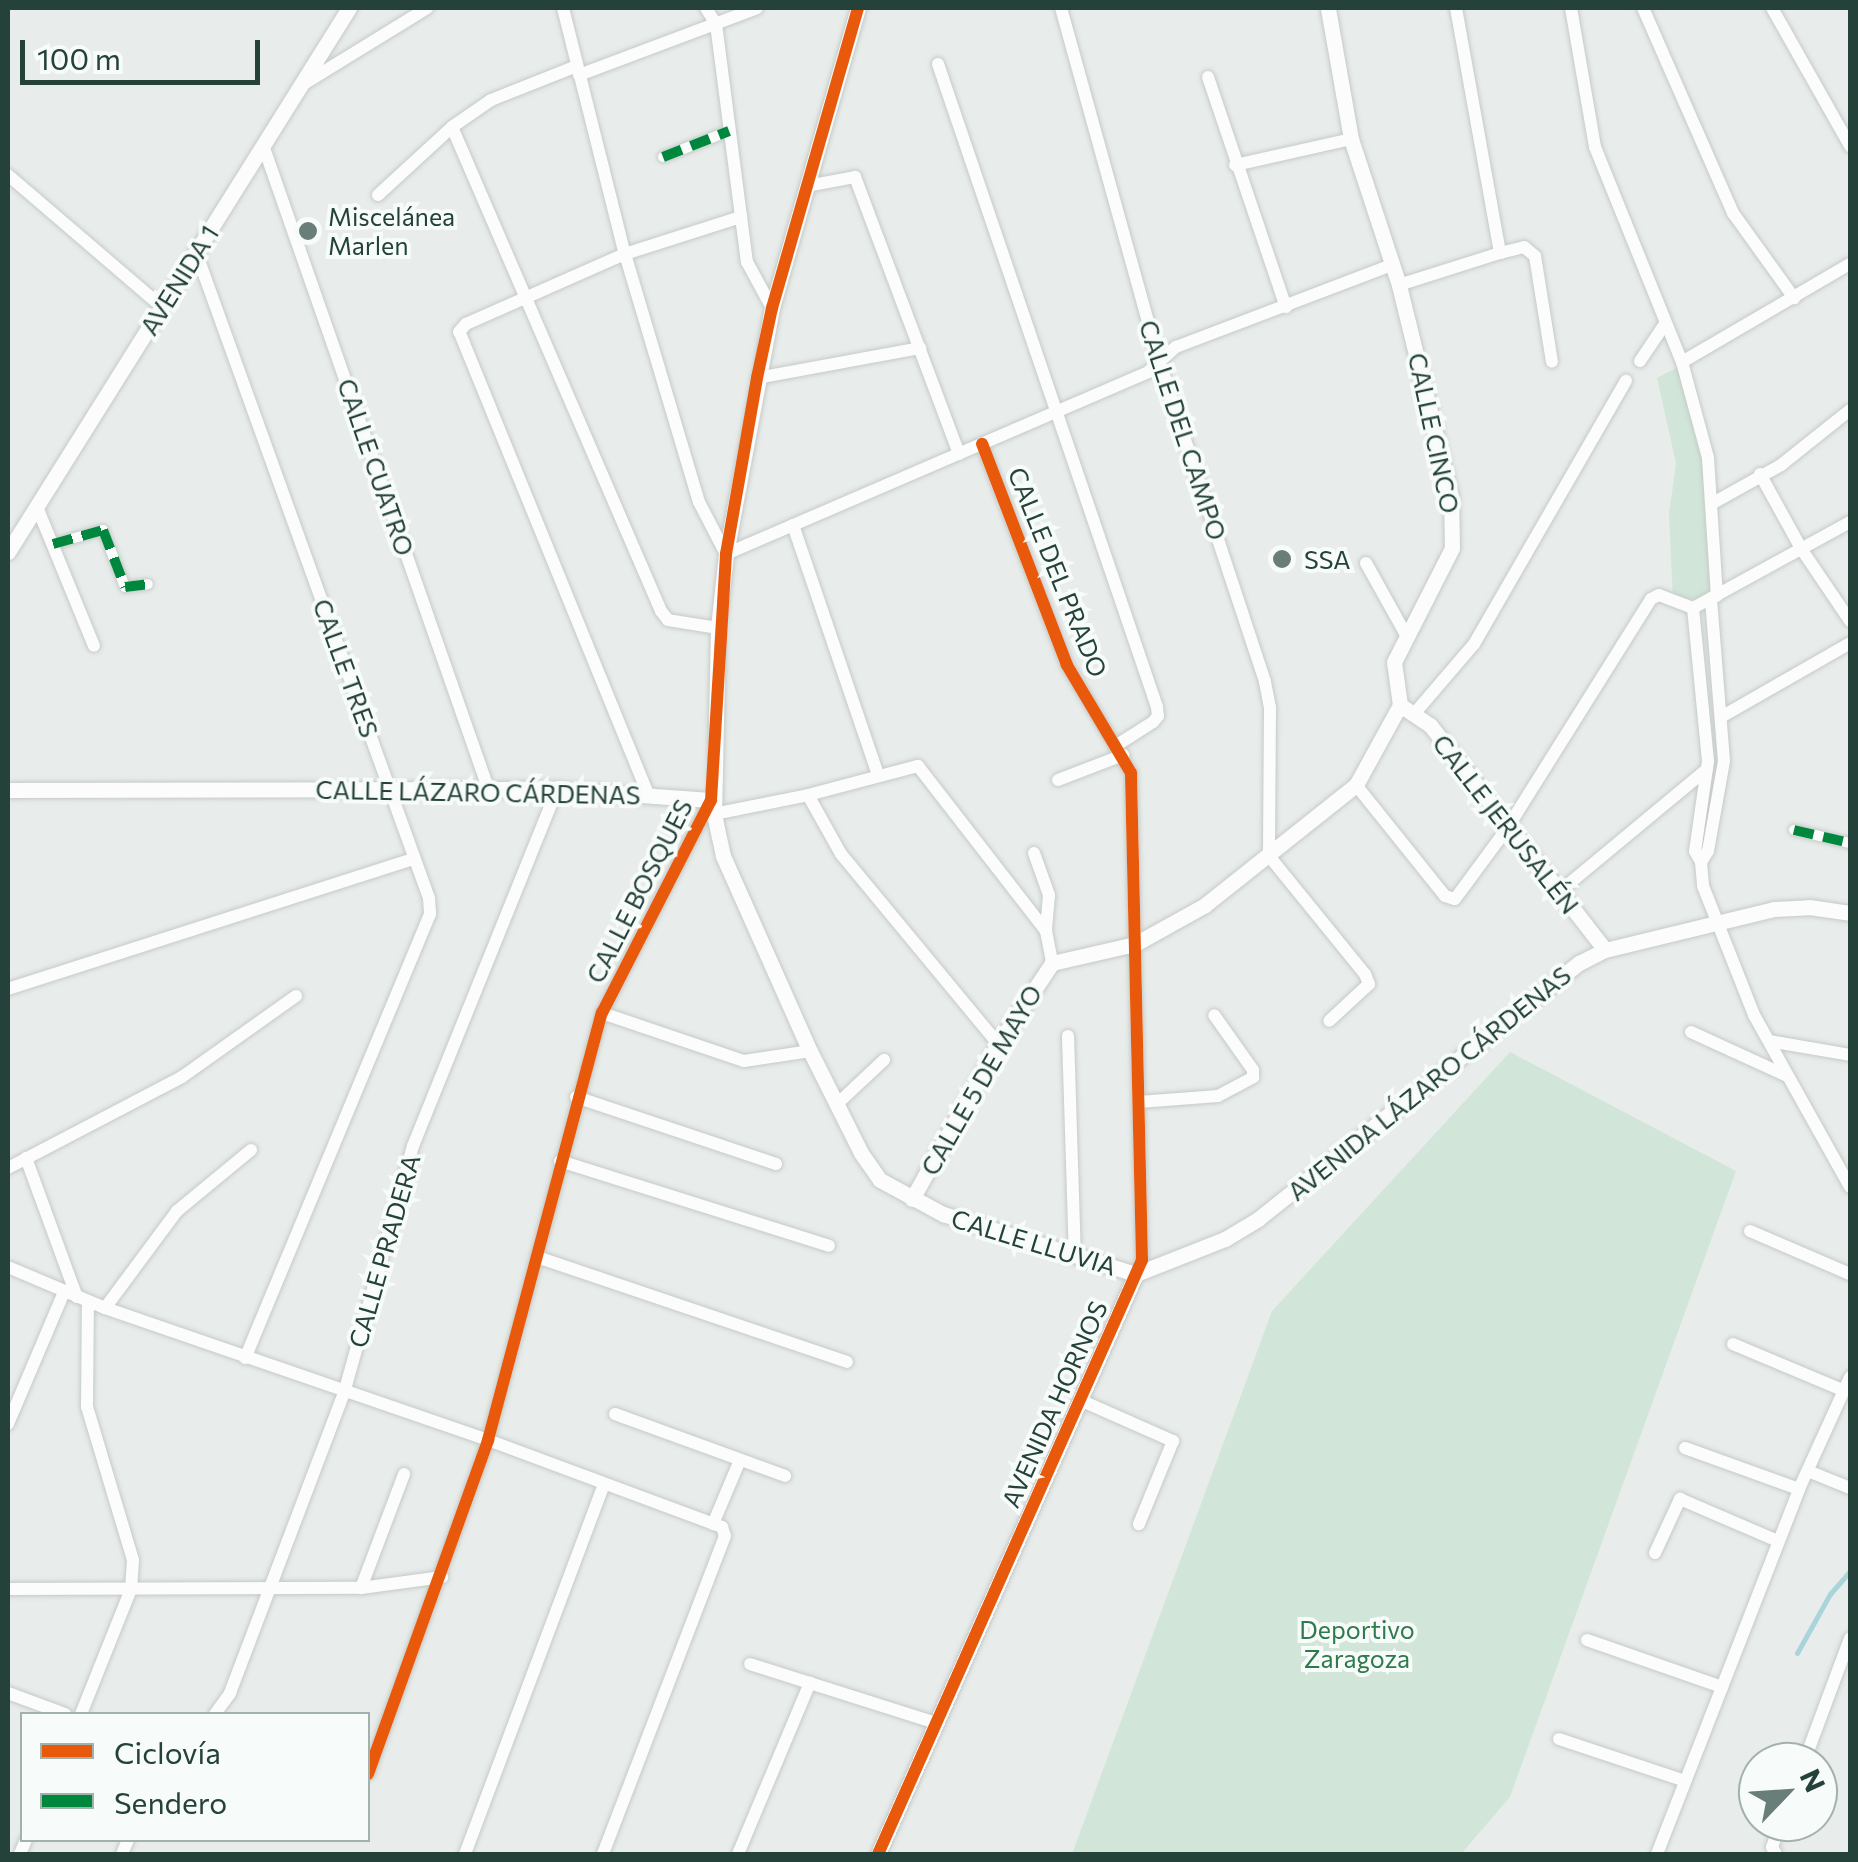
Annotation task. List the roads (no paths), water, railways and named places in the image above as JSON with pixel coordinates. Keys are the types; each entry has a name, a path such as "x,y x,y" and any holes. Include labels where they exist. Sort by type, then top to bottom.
{"street":[{"name":"AVENIDA 1","path":"8,552 349,8"},
{"path":"300,86 427,8"},
{"path":"562,8 625,254 698,502 726,554 1148,372 1176,347 1392,265"},
{"path":"706,8 716,24 747,262 772,308"},
{"path":"378,195 452,127 522,85 578,70 757,8"},
{"name":"CALLE BOSQUES","path":"370,1769 488,1440 540,1258 576,1097 602,1013 712,807 718,628 726,554 757,378 772,308 858,8"},
{"name":"CALLE DEL CAMPO","path":"1061,8 1159,362 1264,682 1270,707 1268,856"},
{"name":"CALLE CINCO","path":"1328,8 1351,139 1399,285 1431,410 1453,527 1452,548 1405,633 1394,662 1407,709"},
{"path":"1456,8 1500,252"},
{"path":"1571,8 1595,147 1682,362 1708,458 1723,770 1708,851 1701,862"},
{"path":"1643,8 1733,213 1794,298"},
{"path":"1772,8 1850,146"},
{"path":"938,64 1053,411 1157,707 1158,716 1153,722 1120,750 1058,780"},
{"path":"1208,77 1286,307"},
{"path":"452,127 528,295 661,611 668,620 718,628"},
{"path":"662,156 730,131"},
{"path":"1235,165 1351,139"},
{"name":"CALLE CUATRO","path":"263,145 488,788"},
{"path":"8,175 162,307"},
{"path":"806,186 855,177 958,454"},
{"path":"648,794 460,342 460,332 466,324 625,254 742,217"},
{"path":"1399,285 1524,248 1536,256 1552,362"},
{"name":"CALLE TRES","path":"196,252 429,898 426,933 246,1358"},
{"path":"1682,362 1850,264"},
{"path":"1640,361 1665,324"},
{"path":"757,378 920,348"},
{"path":"1034,853 1049,895 1046,932 1052,963 1135,944 1205,906 1268,856 1356,785 1407,709 1474,644 1626,381"},
{"path":"1713,503 1781,465 1850,410"},
{"name":"CALLE DEL PRADO","path":"982,444 1067,665 1132,774 1135,944"},
{"path":"1760,474 1802,550 1850,621"},
{"path":"38,506 94,646"},
{"path":"1356,785 1446,896 1455,899 1508,827 1652,598 1659,596 1693,608 1850,522"},
{"path":"793,525 878,774"},
{"path":"53,544 103,530 125,587 148,584"},
{"path":"1366,563 1405,633"},
{"path":"1693,608 1707,770 1695,850 1701,862 1703,886 1769,1041 1850,1187"},
{"path":"1721,718 1850,643"},
{"name":"CALLE JERUSALÉN","path":"1407,709 1430,725 1605,950"},
{"path":"884,1060 836,1105 723,856 712,807 808,796 918,766 1046,932"},
{"path":"1559,892 1707,770 1723,770"},
{"name":"CALLE LÁZARO CÁRDENAS","path":"8,790 557,789 648,794 712,807"},
{"name":"CALLE PRADERA","path":"216,1712 230,1693 344,1393 414,1146 557,789"},
{"path":"808,796 841,854 998,1044"},
{"path":"1794,830 1850,843"},
{"path":"1268,856 1365,974 1366,992 1329,1021"},
{"path":"8,989 414,859"},
{"name":"AVENIDA LÁZARO CÁRDENAS","path":"1136,1274 1225,1239 1258,1219 1578,963 1605,950 1792,907 1850,913"},
{"name":"AVENIDA HORNOS","path":"878,1854 1142,1260 1135,944"},
{"name":"CALLE 5 DE MAYO","path":"912,1199 998,1044 1052,963"},
{"path":"8,1168 182,1077 296,996"},
{"path":"602,1013 744,1061 810,1051"},
{"path":"1139,1102 1218,1096 1253,1077 1254,1070 1214,1015"},
{"path":"1690,1032 1787,1076"},
{"path":"1068,1036 1075,1255"},
{"path":"1769,1041 1850,1055"},
{"path":"576,1097 776,1164"},
{"name":"CALLE LLUVIA","path":"836,1105 880,1180 912,1199 942,1214 1136,1274"},
{"path":"105,1308 177,1211 251,1150"},
{"path":"26,1158 76,1297 88,1407 130,1543 131,1589 82,1712"},
{"path":"560,1161 828,1246"},
{"path":"1836,1166 1850,1169"},
{"path":"1750,1231 1850,1274"},
{"path":"540,1258 847,1362"},
{"path":"8,1267 105,1308 488,1440 719,1528"},
{"path":"8,1424 76,1297"},
{"path":"1732,1344 1845,1391"},
{"path":"1658,1854 1798,1489 1850,1376"},
{"path":"1080,1400 1173,1441 1140,1524"},
{"path":"615,1414 785,1476"},
{"path":"1684,1448 1798,1489"},
{"path":"603,1854 740,1460"},
{"path":"1808,1471 1850,1488"},
{"path":"361,1588 404,1474"},
{"path":"464,1854 604,1486"},
{"path":"1655,1552 1680,1500 1778,1541"},
{"path":"8,1590 361,1588 442,1577"},
{"path":"1811,1742 1850,1638"},
{"path":"1587,1640 1722,1688"},
{"path":"750,1664 936,1723"},
{"path":"738,1854 810,1683"},
{"path":"8,1693 59,1712"},
{"path":"1559,1739 1685,1781"}],"waterway":[{"path":"1797,1653 1830,1594 1850,1571"}],"place":[{"name":"Miscelánea Marlen","path":"308,231"},
{"name":"SSA","path":"1282,559"}],"park label":[{"name":"Deportivo Zaragoza","path":"1357,1644"}]}
